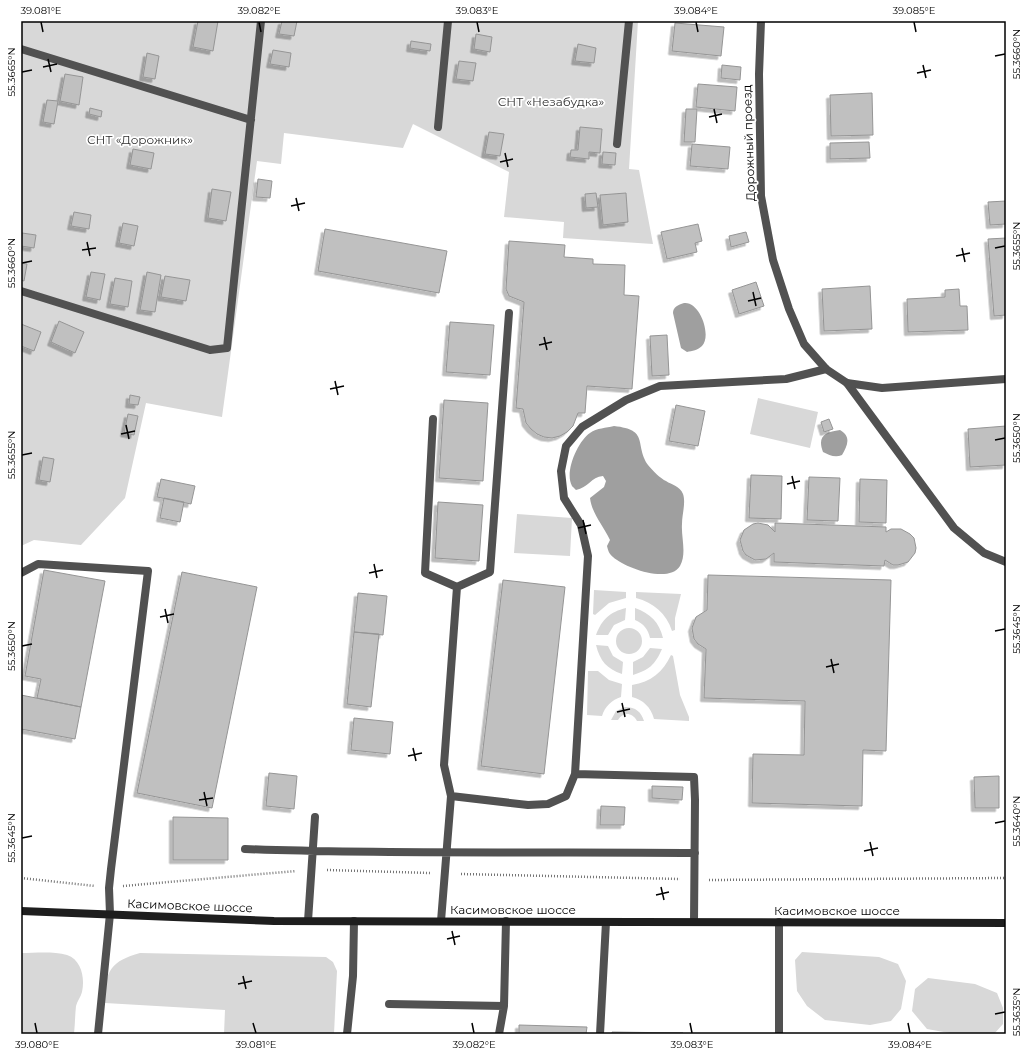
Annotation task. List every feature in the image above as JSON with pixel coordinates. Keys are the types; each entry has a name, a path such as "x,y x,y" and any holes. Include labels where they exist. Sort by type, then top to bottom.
{"main road":[{"name":"Касимовское шоссе","path":"21,911 274,921 1006,923"}],"street":[{"path":"21,292 210,350 227,348 261,21"},
{"path":"438,127 448,21"},
{"path":"617,144 629,21"},
{"name":"Дорожный проезд","path":"760,21 759,74 761,196 773,260 789,309 804,344 826,369 847,383"},
{"path":"21,49 251,120"},
{"path":"433,419 425,573 457,586 490,572 509,314"},
{"path":"451,796 528,805 548,804 566,796 575,774 588,556 581,525 564,498 561,470 566,446 582,427 626,400 660,386 786,379 826,369"},
{"path":"847,383 882,388 1006,379"},
{"path":"847,383 954,528 984,554 1006,562"},
{"path":"21,573 38,564 148,571 109,888 110,914 98,1034"},
{"path":"441,921 451,796 444,765 457,586"},
{"path":"575,774 694,777 696,800 694,922"},
{"path":"308,921 315,817"},
{"path":"245,849 313,852 695,853"},
{"path":"346,1034 353,976 354,921"},
{"path":"499,1034 504,1006 506,921"},
{"path":"600,1034 606,922"},
{"path":"779,1034 780,922"},
{"path":"389,1004 504,1006"}],"path":[{"path":"21,878 109,888 311,870 695,880 1006,878"}],"green space":[{"name":"СНТ «Дорожник»","path":"21,21 638,21 629,169 639,170 653,244 563,238 564,222 504,217 509,172 413,124 403,148 284,133 281,164 257,161 222,417 146,403 125,498 81,545 34,540 21,546"},
{"path":"758,398 818,412 810,448 750,434"},
{"path":"517,514 572,518 570,556 514,553"},
{"path":"594,590 626,592 626,598 609,603 595,615 593,614"},
{"path":"636,592 681,594 675,618 675,630 672,631 663,614 654,606 636,598"},
{"path":"626,608 625,620 614,625 608,635 596,635 607,617"},
{"path":"635,608 654,619 663,638 650,638 645,627 635,620"},
{"path":"629,628 638,632 642,641 638,650 629,654 620,650 616,641 620,632"},
{"path":"596,645 608,646 613,656 623,662 622,674 612,670 605,664"},
{"path":"650,648 662,649 657,659 651,666 633,675 633,662 643,657"},
{"path":"671,655 673,656 680,695 689,717 689,721 654,719 651,711 646,705 640,700 632,697 632,685 651,679 660,671"},
{"path":"588,671 598,671 609,680 622,684 621,697 609,704 602,716 587,715"},
{"path":"625,707 638,711 644,721 637,721 633,716 628,714 620,717 618,720 611,720 616,711"},
{"path":"802,952 879,957 898,964 906,981 901,1009 891,1021 870,1025 825,1020 807,1006 797,991 795,960"},
{"path":"21,953 50,953 67,955 72,957 79,965 83,976 83,987 76,1006 74,1034 21,1034"},
{"path":"140,953 326,957 333,962 337,971 334,1034 224,1034 225,1010 105,1003 108,976 115,964 130,956"},
{"path":"928,978 975,984 997,993 1003,1008 1003,1024 994,1034 955,1034 927,1029 912,1011 915,989"}],"shaded area":[{"path":"684,303 695,307 703,320 706,335 702,346 687,352 681,348 673,313 678,305"},
{"path":"614,426 633,431 639,439 648,465 654,472 682,491 684,497 682,520 683,556 680,566 667,574 647,572 627,566 613,557 610,553 607,546 610,540 595,514 590,498 604,487 606,481 603,476 595,478 580,489 576,490 572,486 570,480 571,465 577,450 585,437 593,431"},
{"path":"840,430 844,433 847,439 847,445 842,455 834,456 823,452 821,442 824,436 830,432"}],"building":[{"path":"198,21 218,21 213,51 193,47"},
{"path":"282,21 297,21 294,36 279,34"},
{"path":"675,23 724,27 721,56 672,51"},
{"path":"476,34 492,37 490,52 474,49"},
{"path":"411,41 431,44 430,51 410,48"},
{"path":"578,44 596,48 594,63 575,61"},
{"path":"273,50 291,53 289,67 270,64"},
{"path":"147,53 159,56 155,79 143,77"},
{"path":"459,61 476,63 473,81 456,79"},
{"path":"722,65 741,67 740,80 721,78"},
{"path":"65,74 83,77 79,105 60,101"},
{"path":"698,84 737,87 735,111 696,107"},
{"path":"872,93 873,135 831,136 830,95"},
{"path":"47,100 58,101 54,124 43,122"},
{"path":"90,108 102,111 101,117 89,114"},
{"path":"686,109 697,109 695,142 684,142"},
{"path":"580,127 602,129 600,153 589,152 589,159 570,157 571,150 578,150"},
{"path":"489,132 504,134 500,156 485,154"},
{"path":"869,142 870,158 830,159 830,143"},
{"path":"692,144 730,147 728,169 690,166"},
{"path":"133,149 154,153 151,169 130,165"},
{"path":"603,152 616,153 615,165 602,164"},
{"path":"258,179 272,181 270,198 256,197"},
{"path":"212,189 231,192 226,221 208,218"},
{"path":"596,193 598,207 586,208 585,194"},
{"path":"626,193 628,222 603,225 600,195"},
{"path":"1006,201 1006,224 990,225 988,202"},
{"path":"74,212 91,215 89,229 71,226"},
{"path":"123,223 138,226 134,246 119,243"},
{"path":"698,224 702,241 695,243 697,252 667,259 661,232"},
{"path":"325,229 447,251 439,293 318,271"},
{"path":"746,232 749,242 731,247 729,236"},
{"path":"22,233 36,235 34,248 21,246"},
{"path":"1006,238 1006,315 994,316 988,239"},
{"path":"509,241 565,245 564,257 593,259 593,264 625,265 624,295 639,296 632,389 587,386 585,413 578,413 573,426 567,432 552,438 537,434 531,429 526,423 523,409 516,408 524,302 509,296 506,289"},
{"path":"21,263 27,264 24,281 21,280"},
{"path":"91,272 105,274 100,300 86,297"},
{"path":"147,272 161,275 155,312 140,310"},
{"path":"165,276 190,280 186,301 161,297"},
{"path":"115,278 132,281 128,307 110,304"},
{"path":"756,282 764,306 739,314 732,290"},
{"path":"870,286 872,329 824,331 822,289"},
{"path":"959,289 960,306 967,306 968,330 908,332 907,299 945,297 945,290"},
{"path":"59,321 84,332 75,353 51,342"},
{"path":"450,322 494,325 490,375 446,372"},
{"path":"21,324 41,332 34,351 21,346"},
{"path":"667,335 669,375 652,376 650,336"},
{"path":"130,395 140,397 138,405 129,404"},
{"path":"444,400 488,403 483,481 439,478"},
{"path":"676,405 705,411 698,446 669,441"},
{"path":"128,414 138,416 134,435 124,433"},
{"path":"829,419 833,429 824,432 821,422"},
{"path":"1006,426 1006,465 970,467 968,429"},
{"path":"43,457 54,459 50,482 39,480"},
{"path":"751,475 782,476 781,519 749,518"},
{"path":"809,477 840,478 838,521 807,520"},
{"path":"161,479 195,486 191,504 157,497"},
{"path":"860,479 887,480 886,523 859,522"},
{"path":"164,498 184,502 180,522 160,518"},
{"path":"438,502 483,505 479,561 435,558"},
{"path":"758,523 768,525 775,532 775,523 886,527 886,532 891,529 901,529 914,538 916,548 915,553 908,562 898,565 893,565 885,560 884,566 774,562 774,553 766,559 755,560 746,555 743,551 740,540 744,530 753,524"},
{"path":"44,570 105,581 81,707 37,698 41,679 25,676"},
{"path":"182,572 257,587 212,808 137,793"},
{"path":"708,575 891,580 886,751 863,750 862,806 752,803 753,754 804,755 805,701 704,698 706,649 698,644 694,639 692,628 696,617 707,610"},
{"path":"503,580 565,587 544,774 481,766"},
{"path":"358,593 387,596 383,635 354,632"},
{"path":"354,632 379,634 371,707 347,704"},
{"path":"21,695 81,707 75,739 21,729"},
{"path":"354,718 393,722 390,754 351,750"},
{"path":"269,773 297,776 294,809 266,806"},
{"path":"999,776 999,808 975,808 974,777"},
{"path":"652,786 683,787 682,800 652,798"},
{"path":"601,806 625,807 624,825 600,825"},
{"path":"173,817 228,818 228,860 173,860"},
{"path":"519,1025 587,1027 586,1034 519,1034"},
{"path":"612,1032 683,1033 612,1034"}],"park label":[{"name":"СНТ «Незабудка»","path":"551,102"}]}
